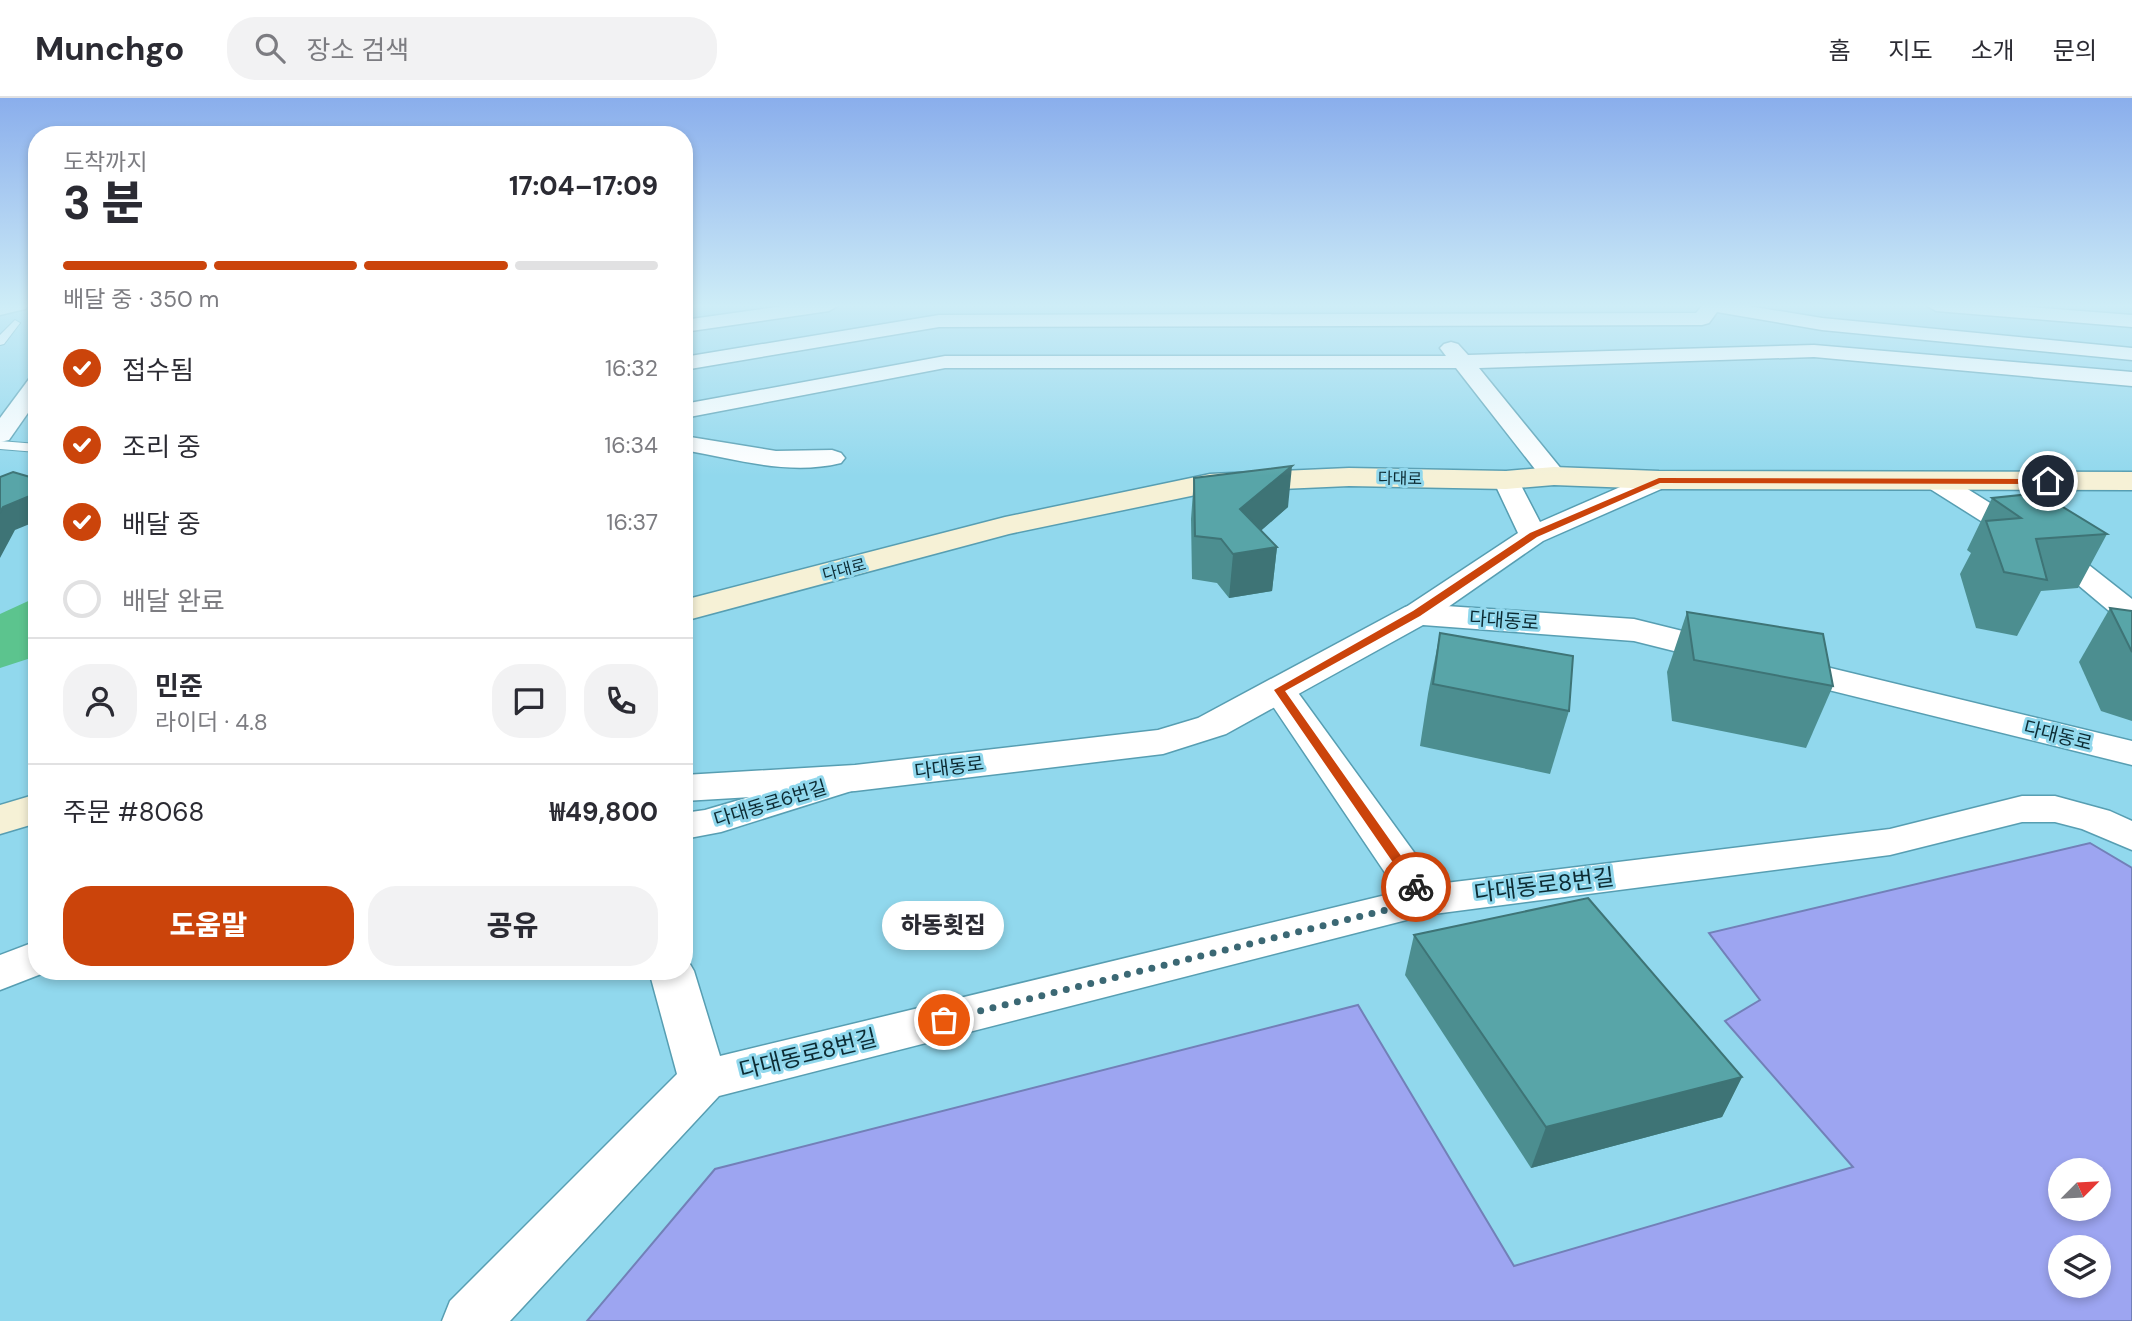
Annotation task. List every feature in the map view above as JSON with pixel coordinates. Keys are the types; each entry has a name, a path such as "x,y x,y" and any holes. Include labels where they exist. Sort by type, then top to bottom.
{"main road":[{"name":"다대로","path":"693,609 1005,526 1210,483 1349,477 1507,480 1554,475 1659,480 2132,481"},
{"path":"0,820 28,811"}],"street":[{"path":"693,409 945,362"},
{"path":"955,362 1432,362"},
{"path":"1459,362 1554,475"},
{"path":"1940,362 2132,379"},
{"path":"0,435 28,396"},
{"path":"693,444 732,450 751,457 804,462 832,458"},
{"path":"1507,480 1533,535"},
{"path":"1416,614 1533,535 1659,480"},
{"path":"1936,481 2075,568 2132,614"},
{"name":"다대동로","path":"693,787 855,778 1163,742 1212,726 1416,614 1634,630 2132,753"},
{"path":"1279,690 1426,900"},
{"name":"다대동로6번길","path":"693,824 855,778"},
{"name":"다대동로8번길","path":"703,1080 1426,900 1890,842 2022,809 2055,809 2096,820 2132,837"},
{"path":"0,973 28,962"},
{"path":"471,1321 703,1080 674,980"}],"lane":[{"path":"0,445 28,448"}],"green space":[{"path":"28,601 28,659 0,668 0,614"}],"water":[{"path":"2090,843 2132,868 2132,1321 587,1321 715,1169 1358,1005 1514,1266 1853,1167 1725,1021 1760,1000 1709,933"}],"building":[{"path":"1292,466 1240,509 1277,547 1233,554 1221,539 1195,536 1194,478"},
{"path":"13,472 28,476 28,497 3,507 0,512 0,477"},
{"path":"2040,493 2107,534 2036,539 2047,580 2004,572 1986,521 2021,518 1992,498"},
{"path":"2110,608 2132,611 2132,652"},
{"path":"1687,612 1823,634 1833,686 1694,660"},
{"path":"1440,633 1573,656 1569,711 1433,684"},
{"path":"1588,898 1742,1077 1546,1127 1414,935"}],"way so far":[{"path":"944,1020 1426,900 1416,887"}],"place":[{"name":"하동횟집","path":"944,1020"}],"route":[{"path":"1416,887 1279,690 1397,622 1416,614 1533,535 1659,480 2048,481"}]}
